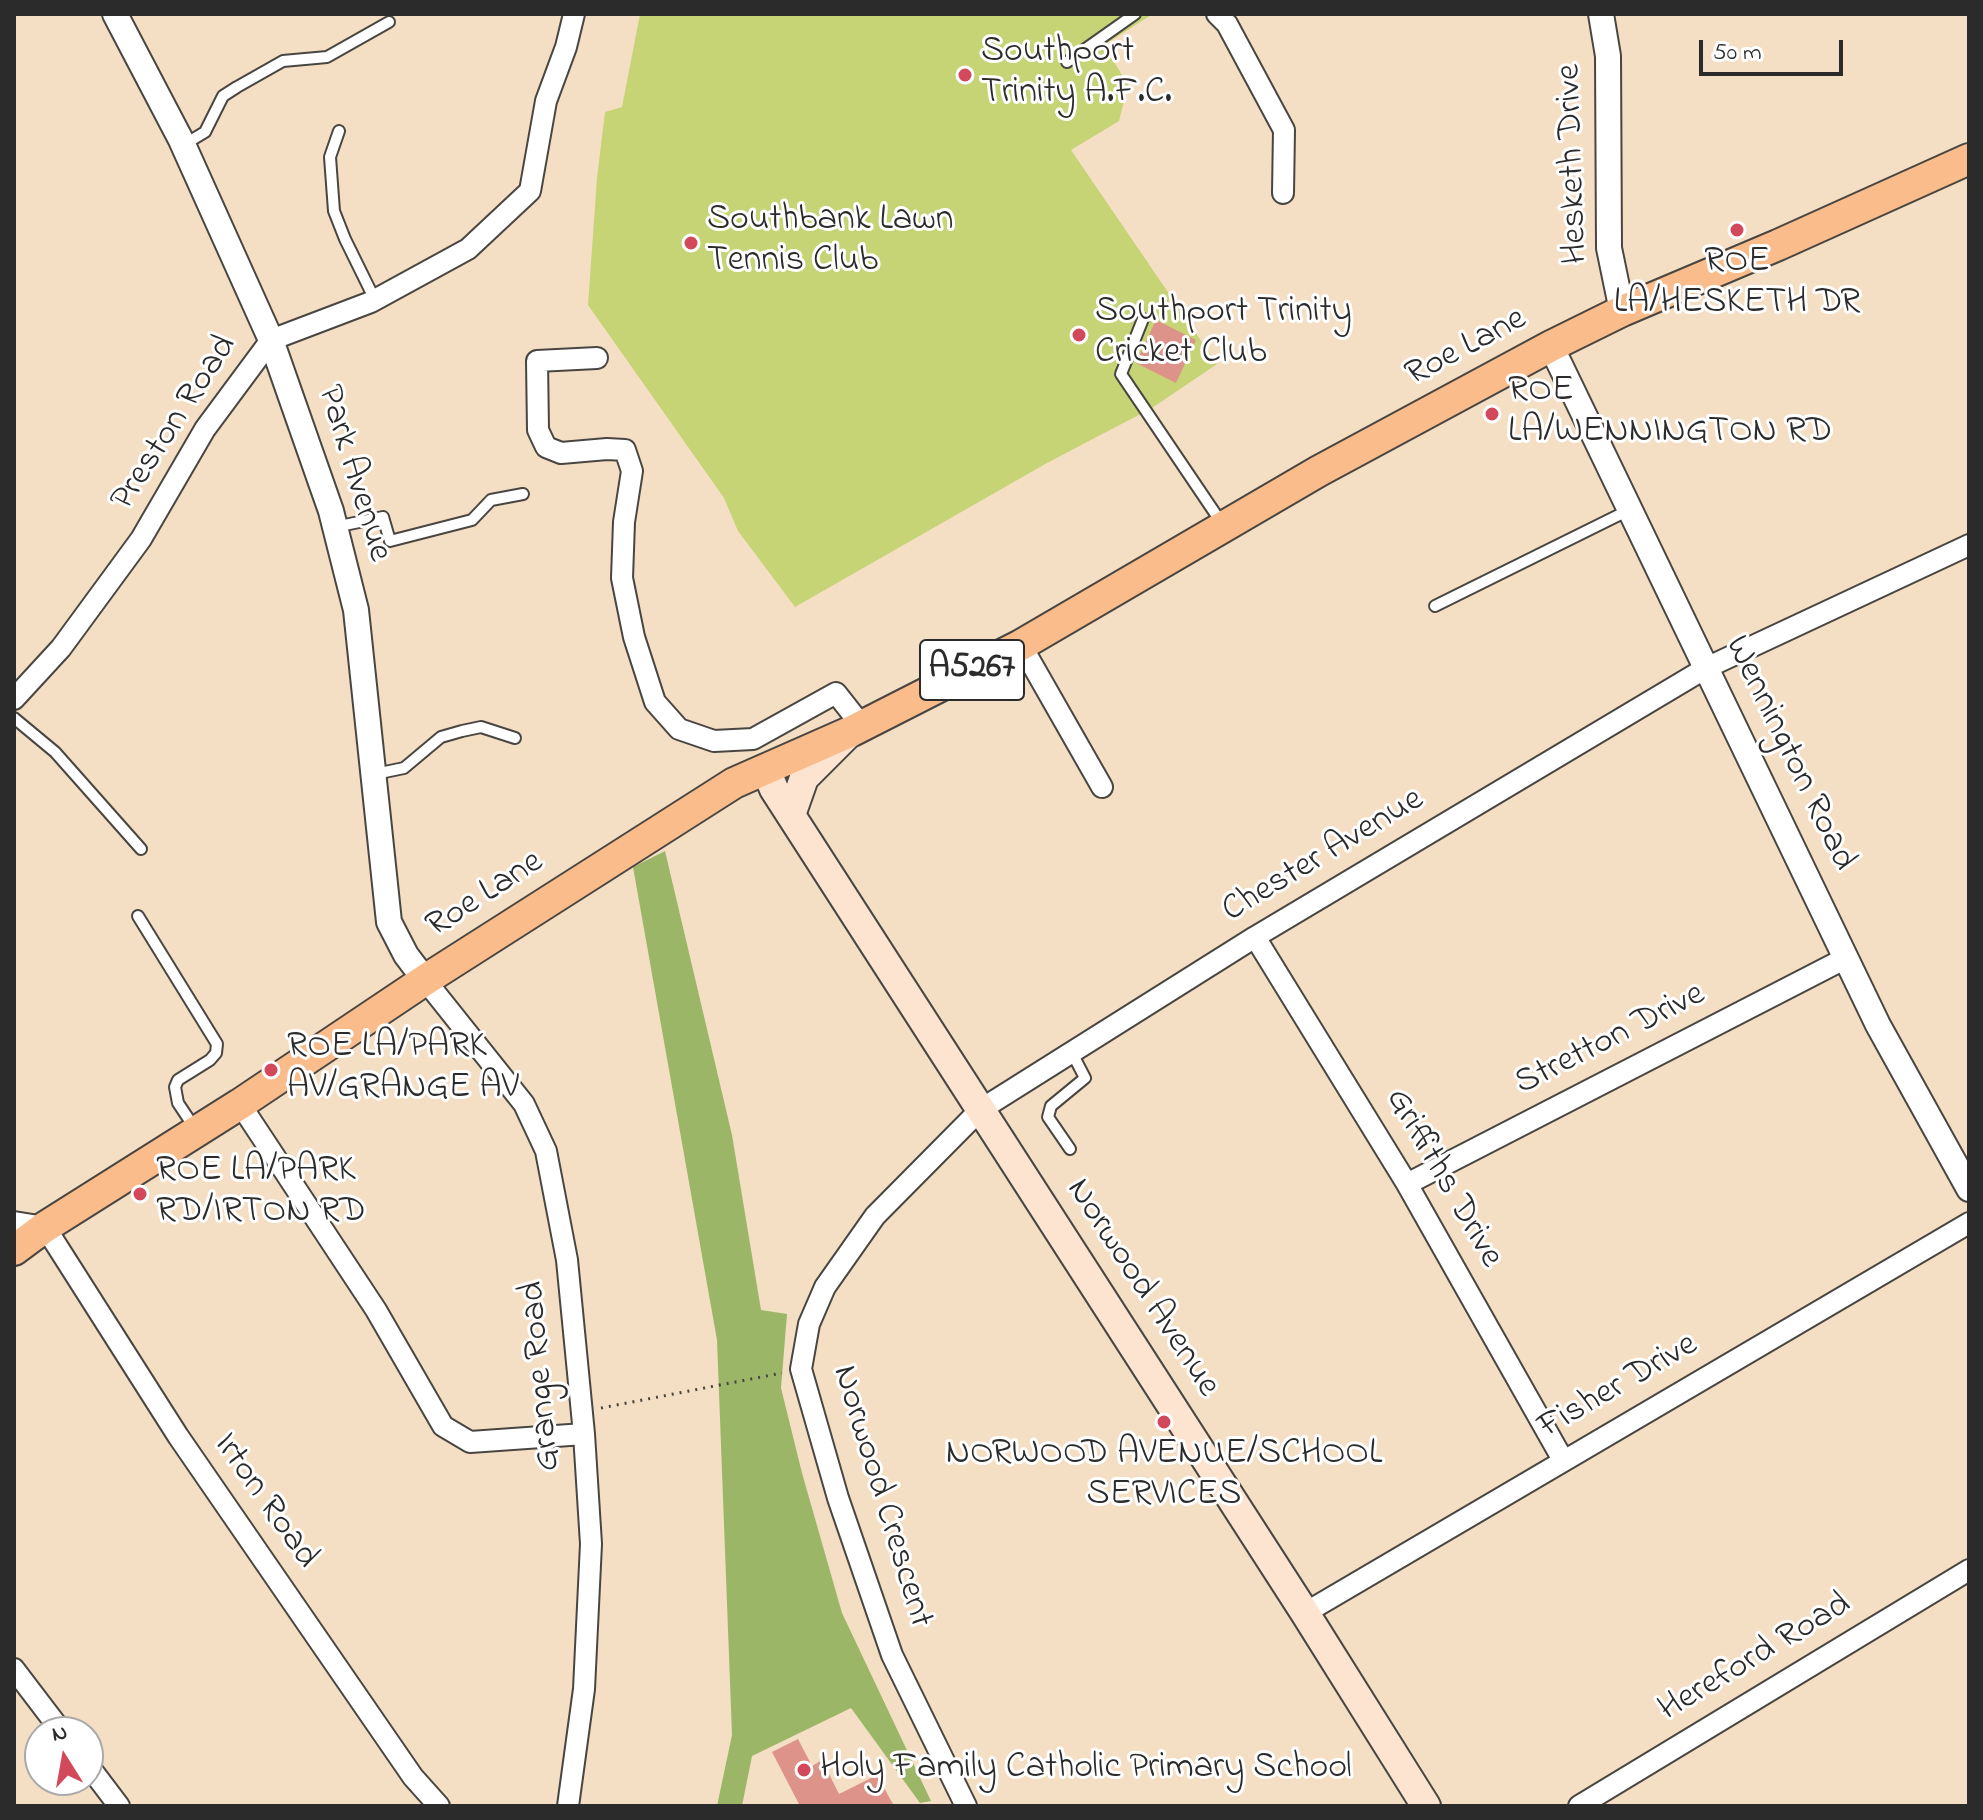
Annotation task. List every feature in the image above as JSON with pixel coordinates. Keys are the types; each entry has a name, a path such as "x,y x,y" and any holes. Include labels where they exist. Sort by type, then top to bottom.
{"main road":[{"name":"Roe Lane","path":"14,1250 425,980 734,783 857,728 1021,645 1319,471 1551,346 1622,311 1969,159"},
{"path":"791,815 804,778 857,728"},
{"name":"Norwood Avenue","path":"766,770 774,789 1426,1806"}],"street":[{"name":"Park Avenue","path":"115,14 183,145 271,340 335,527 356,610 389,922 406,955 425,980"},
{"name":"Preston Road","path":"14,699 61,648 141,539 205,429 271,340 375,300 468,249 530,191 546,101 566,47 574,14"},
{"path":"1217,14 1227,24 1284,130 1283,193"},
{"name":"Hesketh Drive","path":"1601,14 1608,56 1609,248 1622,311"},
{"name":"Wennington Road","path":"1551,346 1878,1025 1969,1189"},
{"path":"597,358 537,361 538,430 546,447 561,453 625,450 632,471 624,522 622,578 634,637 655,702 679,729 714,741 753,739 836,693 857,728"},
{"name":"Chester Avenue","path":"980,1110 1255,937 1706,668 1969,545"},
{"path":"1021,645 1102,787"},
{"name":"Griffiths Drive","path":"1255,937 1407,1184 1563,1460"},
{"name":"Stretton Drive","path":"1407,1184 1846,958"},
{"name":"Grange Road","path":"425,980 524,1104 546,1151 567,1260 591,1544 584,1689 568,1806"},
{"path":"240,1104 376,1310 443,1426 470,1442 584,1434"},
{"name":"Norwood Crescent","path":"966,1806 892,1655 838,1498 801,1369 809,1324 825,1287 875,1216 980,1110"},
{"path":"14,1222 45,1227"},
{"name":"Fisher Drive","path":"1305,1613 1969,1223"},
{"name":"Irton Road","path":"45,1227 178,1436 403,1764 439,1806"},
{"name":"Hereford Road","path":"1579,1806 1969,1570"},
{"path":"14,1669 50,1716"},
{"path":"104,1786 119,1806"}],"lane":[{"path":"1067,62 1135,14"},
{"path":"183,145 205,132 223,96 237,87 283,61 327,57 389,22"},
{"path":"339,131 330,157 334,211 375,300"},
{"path":"1143,319 1121,374 1224,527"},
{"path":"335,527 383,517 390,541 472,520 491,500 523,494"},
{"path":"1435,606 1629,510"},
{"path":"14,718 55,752 141,849"},
{"path":"373,775 404,768 441,737 462,731 481,727 515,738"},
{"path":"138,916 217,1044 216,1053 210,1060 178,1080 175,1087 178,1103 197,1131"},
{"path":"1070,1149 1048,1117 1051,1106 1085,1078 1071,1051"}],"path":[{"path":"582,1412 801,1369"}],"green space":[{"path":"640,14 1153,14 1104,45 1128,85 1119,121 1071,150 1217,364 1152,408 1047,463 795,607 738,531 724,498 588,305 605,112 622,107"},
{"path":"665,851 732,1135 761,1310 787,1314 781,1388 802,1473 842,1613 931,1801 920,1803 851,1708 752,1756 742,1806 717,1806 732,1735 717,1340 633,867"}],"building":[{"path":"1156,320 1196,340 1176,383 1136,363"},
{"name":"Holy Family Catholic Primary School","path":"798,1739 812,1766 822,1760 839,1794 877,1775 894,1806 800,1806 772,1752"}],"place":[{"name":"Southport Trinity A.F.C.","path":"965,75"},
{"name":"ROE LA/HESKETH DR","path":"1737,230"},
{"name":"Southbank Lawn Tennis Club","path":"691,243"},
{"name":"Southport Trinity Cricket Club","path":"1079,335"},
{"name":"ROE LA/WENNINGTON RD","path":"1492,414"},
{"name":"ROE LA/PARK AV/GRANGE AV","path":"271,1070"},
{"name":"ROE LA/PARK RD/IRTON RD","path":"140,1194"},
{"name":"NORWOOD AVENUE/SCHOOL SERVICES","path":"1164,1422"},
{"name":"Holy Family Catholic Primary School","path":"804,1770"}]}
